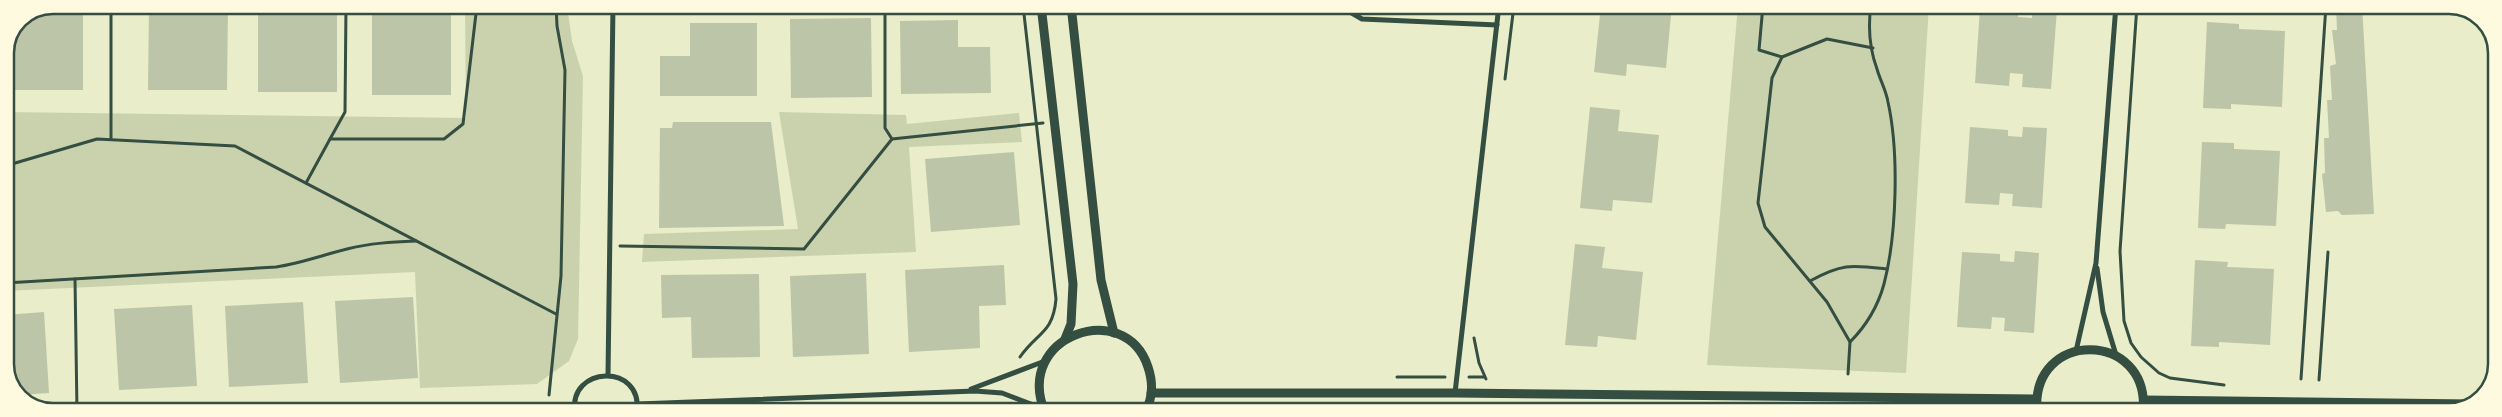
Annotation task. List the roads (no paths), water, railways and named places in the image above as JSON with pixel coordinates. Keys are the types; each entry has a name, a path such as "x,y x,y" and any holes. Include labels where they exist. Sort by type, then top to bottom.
{"street":[{"path":"608,375 613,14"},
{"path":"1072,14 1101,280 1114,333"},
{"path":"1353,14 1362,19 1497,25"},
{"path":"1455,392 1498,14"},
{"path":"2076,351 2096,262 2115,14"},
{"path":"1042,16 1072,284 1071,324 1065,339 1045,361 1039,384 1042,403"},
{"path":"2096,262 2103,312 2116,355 2136,374 2141,386 2144,403"},
{"path":"1065,339 1088,330 1114,333 1127,339 1138,349 1146,362 1151,376 1151,393 1148,403"},
{"path":"2036,403 2044,375 2052,364 2076,351 2089,349 2116,355"},
{"path":"964,391 1020,372 1045,361"},
{"path":"576,403 576,398 584,384 591,379 608,375 625,381 636,395 638,403"},
{"path":"663,403 964,391 1002,394 1026,403"},
{"path":"1151,393 1455,392 2036,399"},
{"path":"2144,400 2390,403"}]}
